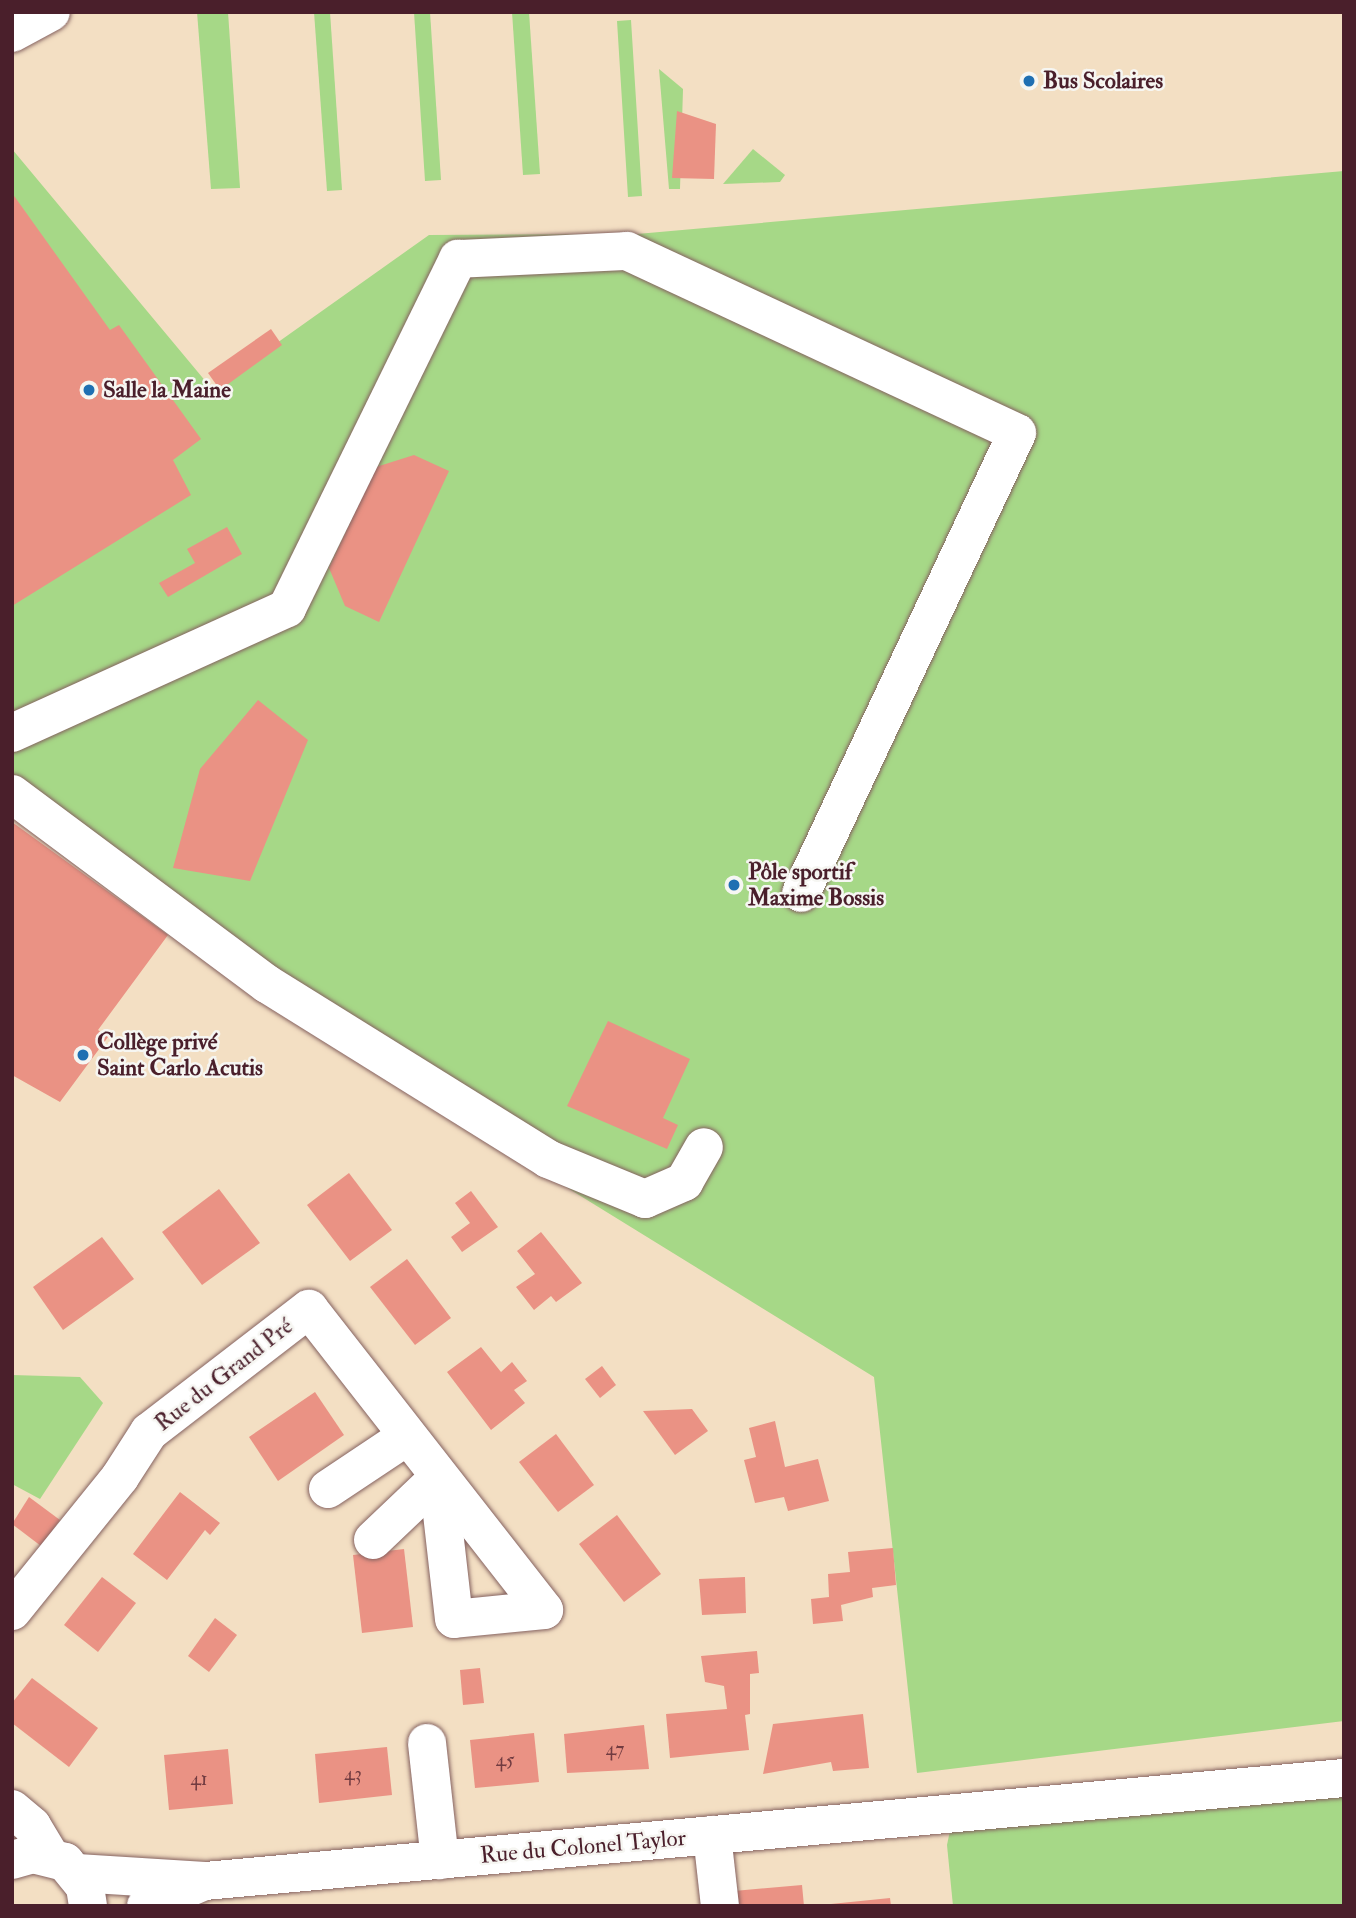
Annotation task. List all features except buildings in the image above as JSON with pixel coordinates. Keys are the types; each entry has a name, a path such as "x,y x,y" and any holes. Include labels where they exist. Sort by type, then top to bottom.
{"main road":[{"path":"12,33 51,12"},
{"path":"12,733 287,608 458,259 627,251 1017,433 800,893"},
{"path":"12,794 267,984 548,1159 645,1199 684,1182 704,1147"},
{"name":"Rue du Grand Pré","path":"12,1611 120,1478 149,1432 309,1309 438,1478 373,1540"},
{"path":"328,1489 406,1437"},
{"path":"427,1743 440,1860"},
{"name":"Rue du Colonel Taylor","path":"12,1860 33,1854 72,1878 205,1881 1344,1778"},
{"path":"12,1809 32,1826 72,1878"},
{"path":"712,1835 720,1906"},
{"name":"Rue du Colonel Taylor","path":"146,1906 205,1881"}],"green space":[{"path":"197,12 228,12 240,188 211,189"},
{"path":"314,12 330,12 342,190 327,191"},
{"path":"414,12 430,12 441,180 425,181"},
{"path":"512,12 529,12 540,174 523,175"},
{"path":"631,20 642,196 628,197 617,21"},
{"path":"659,69 683,89 680,189 669,189"},
{"name":"Pôle sportif Maxime Bossis","path":"12,149 212,389 429,235 637,234 1344,171 1344,1721 917,1773 874,1377 237,984 12,786"},
{"path":"753,149 785,175 780,182 723,184"},
{"path":"12,1375 80,1377 103,1403 40,1499 12,1484"},
{"path":"1344,1792 1344,1906 953,1906 947,1845 951,1826"}],"place":[{"name":"Bus Scolaires","path":"1029,81"},
{"name":"Salle la Maine","path":"89,390"},
{"name":"Pôle sportif Maxime Bossis","path":"734,885"},
{"name":"Collège privé Saint Carlo Acutis","path":"83,1055"}]}
